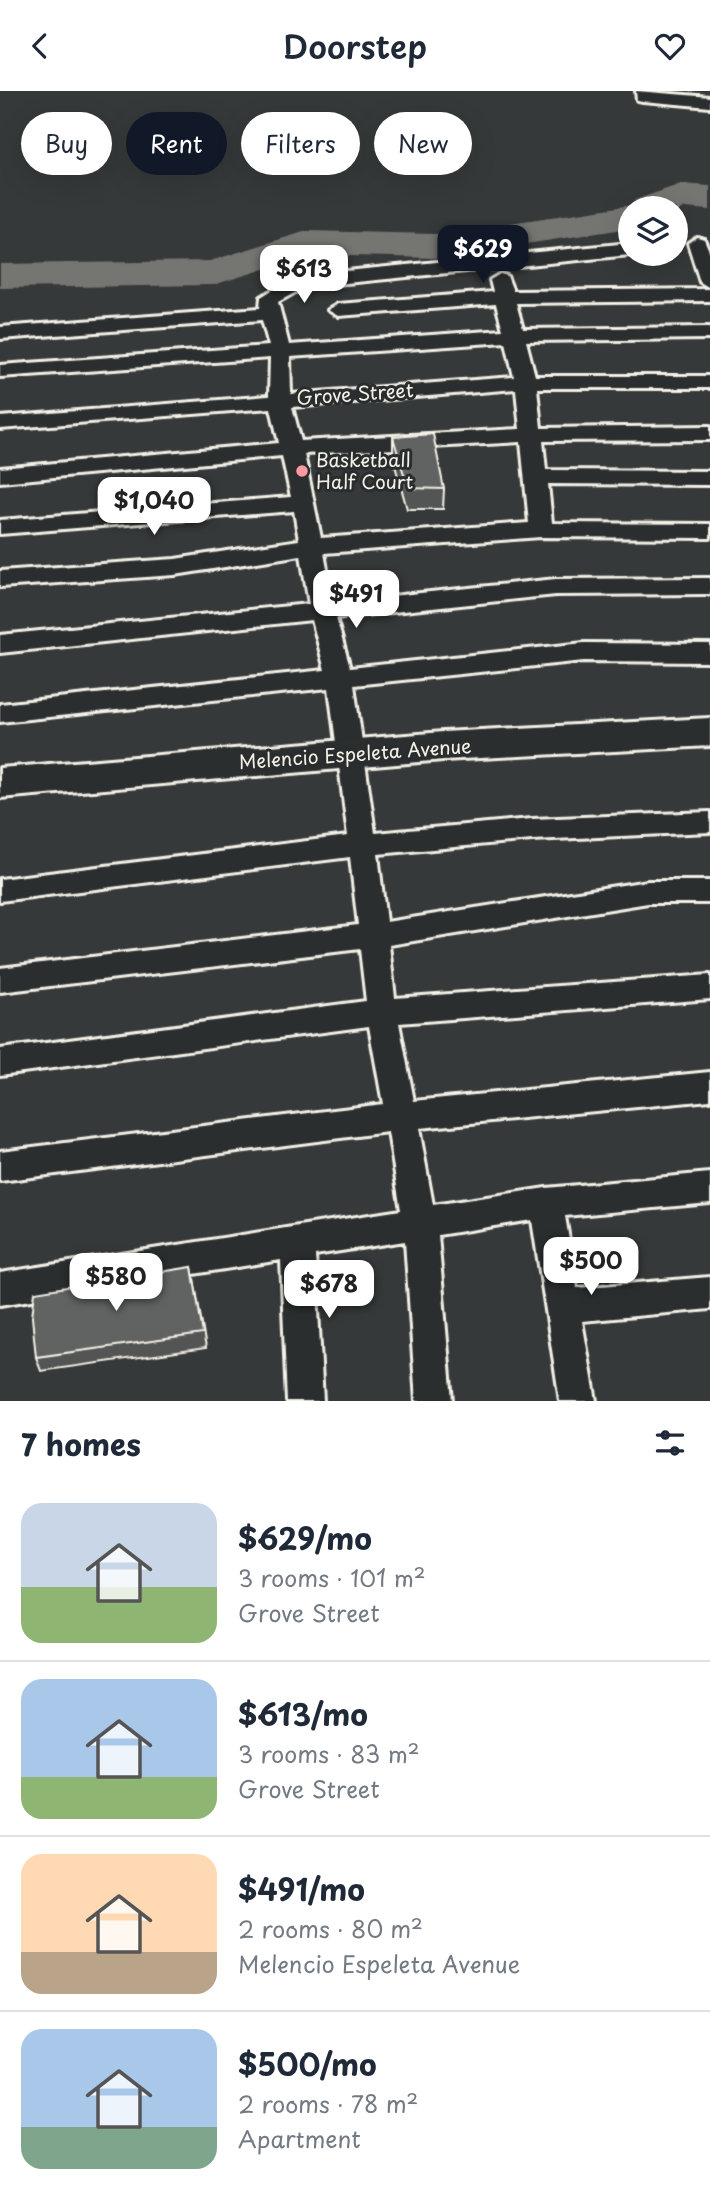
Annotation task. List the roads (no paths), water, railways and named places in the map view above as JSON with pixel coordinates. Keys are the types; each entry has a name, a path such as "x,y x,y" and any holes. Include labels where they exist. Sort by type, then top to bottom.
{"street":[{"path":"643,94 710,102"},
{"path":"703,242 710,282"},
{"path":"434,1401 419,1222 383,1012 352,753 340,678 322,611 309,546 304,502 280,399 280,351 268,301 271,297 319,279 331,281 618,251"},
{"path":"493,264 506,297 526,382 541,530"},
{"path":"331,281 338,310 352,345"},
{"path":"338,310 506,297 710,295"},
{"path":"0,333 270,313"},
{"path":"0,371 514,335 710,333"},
{"name":"Grove Street","path":"0,422 526,382 710,382"},
{"path":"0,475 292,448 530,435 710,433"},
{"path":"536,477 710,478"},
{"path":"0,527 304,502"},
{"path":"0,579 175,566 309,546 541,530 710,531"},
{"path":"0,644 556,587 710,586"},
{"path":"0,713 584,652 710,653"},
{"name":"Melencio Espeleta Avenue","path":"0,783 352,753 605,735 710,731"},
{"path":"0,890 364,843 629,823 710,822"},
{"path":"0,980 375,935 648,892 710,892"},
{"path":"0,1062 383,1012 710,987"},
{"path":"0,1166 401,1116 710,1086"},
{"path":"0,1289 546,1203 710,1188"},
{"path":"546,1203 578,1401"},
{"path":"297,1242 305,1401"},
{"path":"564,1306 710,1293"}],"waterway":[{"path":"688,196 710,198"},
{"path":"0,276 213,273 307,243 435,246 618,218"}],"place":[{"name":"Basketball Half Court","path":"302,471"}]}
